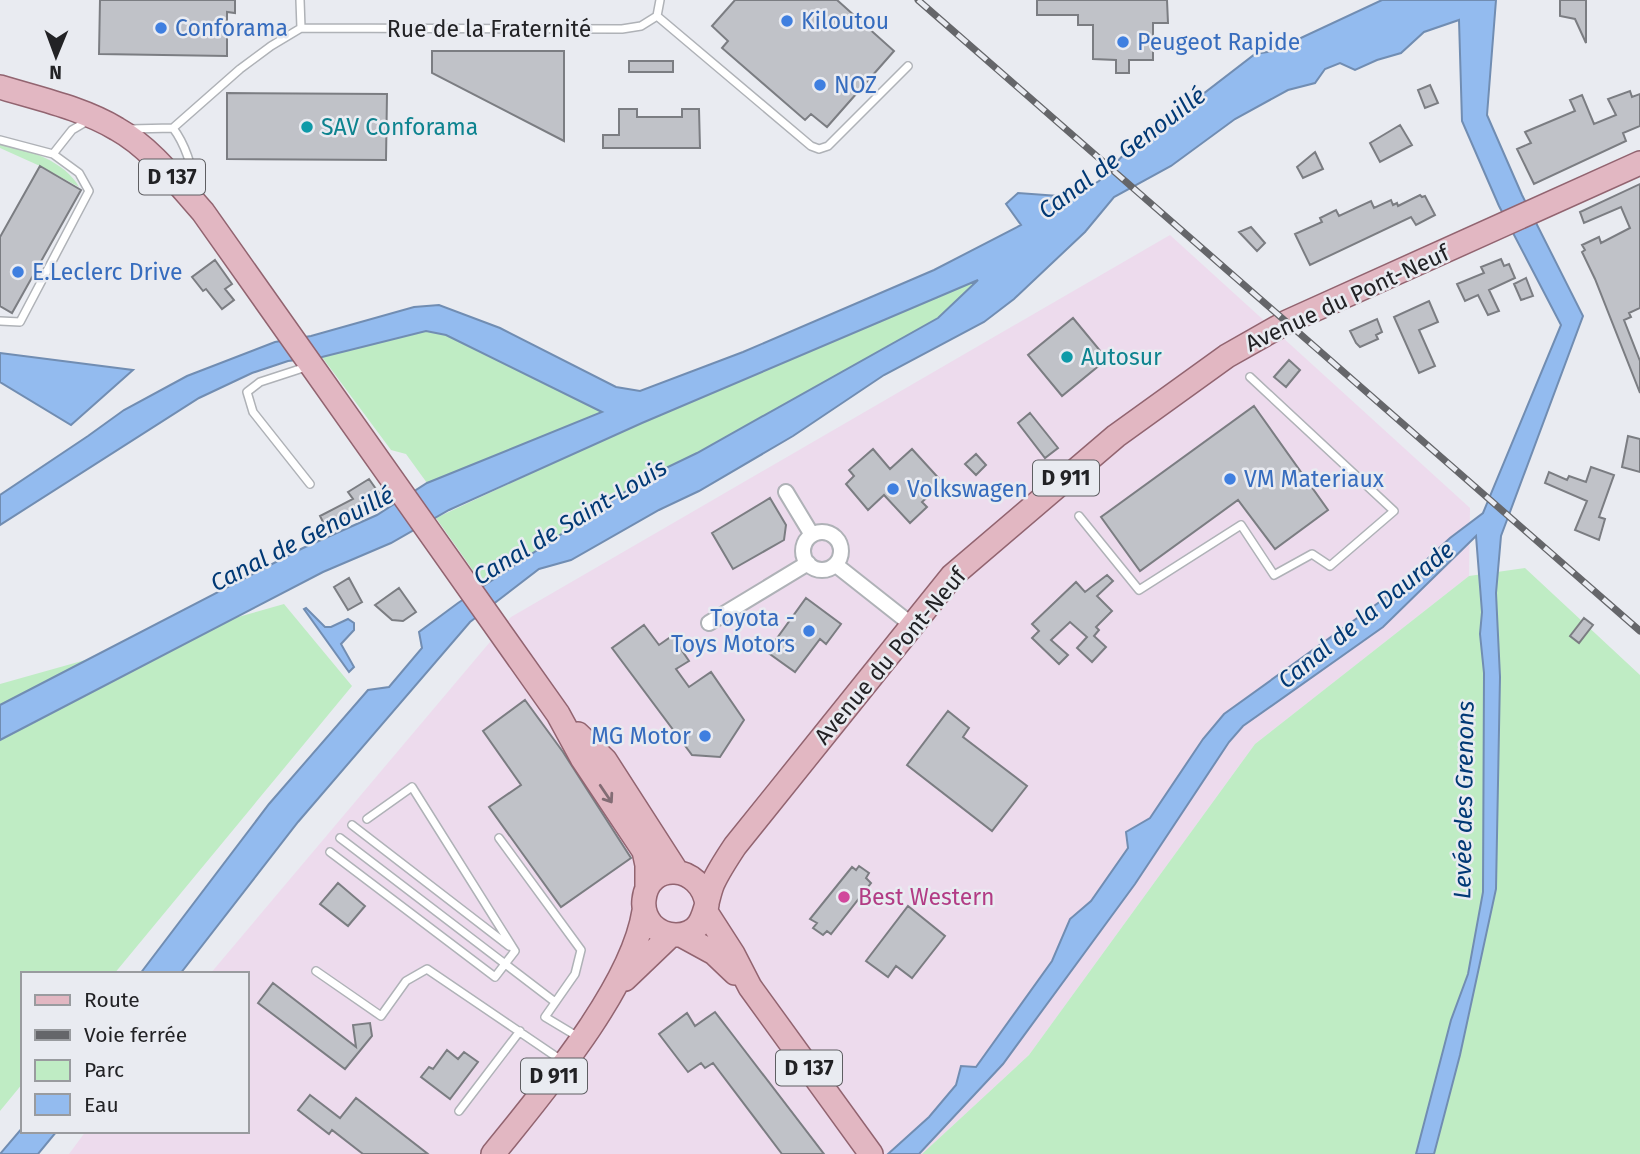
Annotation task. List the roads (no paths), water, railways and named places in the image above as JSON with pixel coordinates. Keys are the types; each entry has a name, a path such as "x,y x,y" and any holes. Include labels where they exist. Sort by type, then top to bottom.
{"main road":[{"name":"D 137","path":"0,87 93,117 119,130 147,152 203,212 558,714 582,758 644,850 648,888"},
{"name":"Avenue du Pont-Neuf","path":"735,846 952,576 1116,436 1227,356 1303,314 1640,163"},
{"name":"D 137","path":"558,714 605,760 682,873"},
{"name":"D 911","path":"682,873 704,866 735,846"},
{"name":"D 911","path":"707,909 712,886 735,846"},
{"path":"682,873 702,886 707,909 697,927 676,935 654,927 644,911 645,895 660,876 682,873"},
{"name":"D 137","path":"707,909 750,987 869,1151"},
{"name":"D 911","path":"611,994 642,927 644,911"},
{"name":"D 137","path":"676,935 714,953 750,987"},
{"name":"D 911","path":"493,1154 565,1062 611,994 647,956 676,935"}],"street":[{"path":"786,492 812,535"},
{"path":"830,533 839,542 841,554 836,565 824,570 808,564 803,552 804,545 812,535 830,533"},
{"path":"709,623 808,564"},
{"path":"836,565 912,625"}],"lane":[{"path":"119,130 173,128 240,69 302,28 300,0"},
{"path":"660,0 657,16 811,146 819,149 828,146 908,66"},
{"name":"Rue de la Fraternité","path":"302,28 622,29 641,26 657,16"},
{"path":"52,154 72,130 93,117"},
{"path":"173,128 188,156 203,212"},
{"path":"0,140 52,154 79,173 89,191 20,322 0,321"},
{"path":"308,363 260,382 247,392 253,412 310,484"},
{"path":"1079,516 1139,590 1241,525 1274,575 1312,554 1330,566 1394,511 1250,377"},
{"path":"367,819 412,787 515,951"},
{"path":"352,825 515,951"},
{"path":"340,838 555,1002"},
{"path":"499,838 581,950 576,974 545,1017 580,1039"},
{"path":"330,852 495,977 515,951"},
{"path":"316,971 381,1016 406,981 427,969 565,1062"},
{"path":"459,1111 520,1031"}],"water":[{"name":"Canal de la Daurade","path":"1382,0 1496,0 1487,115 1522,195 1583,316 1501,536 1496,593 1500,677 1496,889 1460,1055 1434,1154 1416,1154 1451,1020 1468,974 1483,892 1484,673 1476,536 1383,627 1243,726 1229,742 1135,884 1003,1064 919,1154 888,1154 929,1117 956,1085 961,1066 976,1067 1052,961 1070,919 1091,901 1128,848 1126,832 1150,818 1203,739 1224,714 1385,598 1450,538 1483,513 1561,325 1499,206 1462,121 1459,20 1424,32 1401,53 1355,70 1340,63 1325,69 1315,83 1288,90 1235,119 1171,166 1114,197 1085,232 1014,299 984,322 884,375 793,436 699,491 659,510 571,560 539,569 470,622 298,822 182,972 142,972 269,804 368,690 389,687 422,648 419,632 647,477 697,453 938,318 978,280 642,423 449,510 391,543 323,572 0,740 0,705 303,548 377,515 427,483 602,412 446,335 426,331 322,357 288,361 252,373 199,398 0,525 0,495 124,410 187,376 275,342 311,336 414,307 439,305 500,328 616,387 640,391 743,352 934,270 1021,225 1006,204 1018,193 1073,197 1099,181 1142,135 1183,102 1199,97 1255,54 1273,51"},
{"path":"0,353 133,370 71,425 0,382"},
{"path":"304,609 325,627 348,619 354,623 354,630 341,644 354,667 349,672"},
{"path":"21,1129 21,1133 55,1133 38,1154 0,1154"}],"railway":[{"path":"918,0 1640,631"}],"place":[{"name":"Kiloutou","path":"787,21"},
{"name":"Conforama","path":"161,28"},
{"name":"Peugeot Rapide","path":"1123,42"},
{"name":"NOZ","path":"820,85"},
{"name":"SAV Conforama","path":"307,127"},
{"name":"E.Leclerc Drive","path":"18,272"},
{"name":"Autosur","path":"1067,357"},
{"name":"VM Materiaux","path":"1230,479"},
{"name":"Volkswagen","path":"893,489"},
{"name":"Toyota - Toys Motors","path":"809,631"},
{"name":"MG Motor","path":"705,736"},
{"name":"Best Western","path":"844,897"}],"water label":[{"name":"Canal de Genouillé","path":"1122,153"},
{"name":"Canal de Saint-Louis","path":"570,522"},
{"name":"Canal de Genouillé","path":"302,539"},
{"name":"Levée des Grenons","path":"1464,800"}]}
